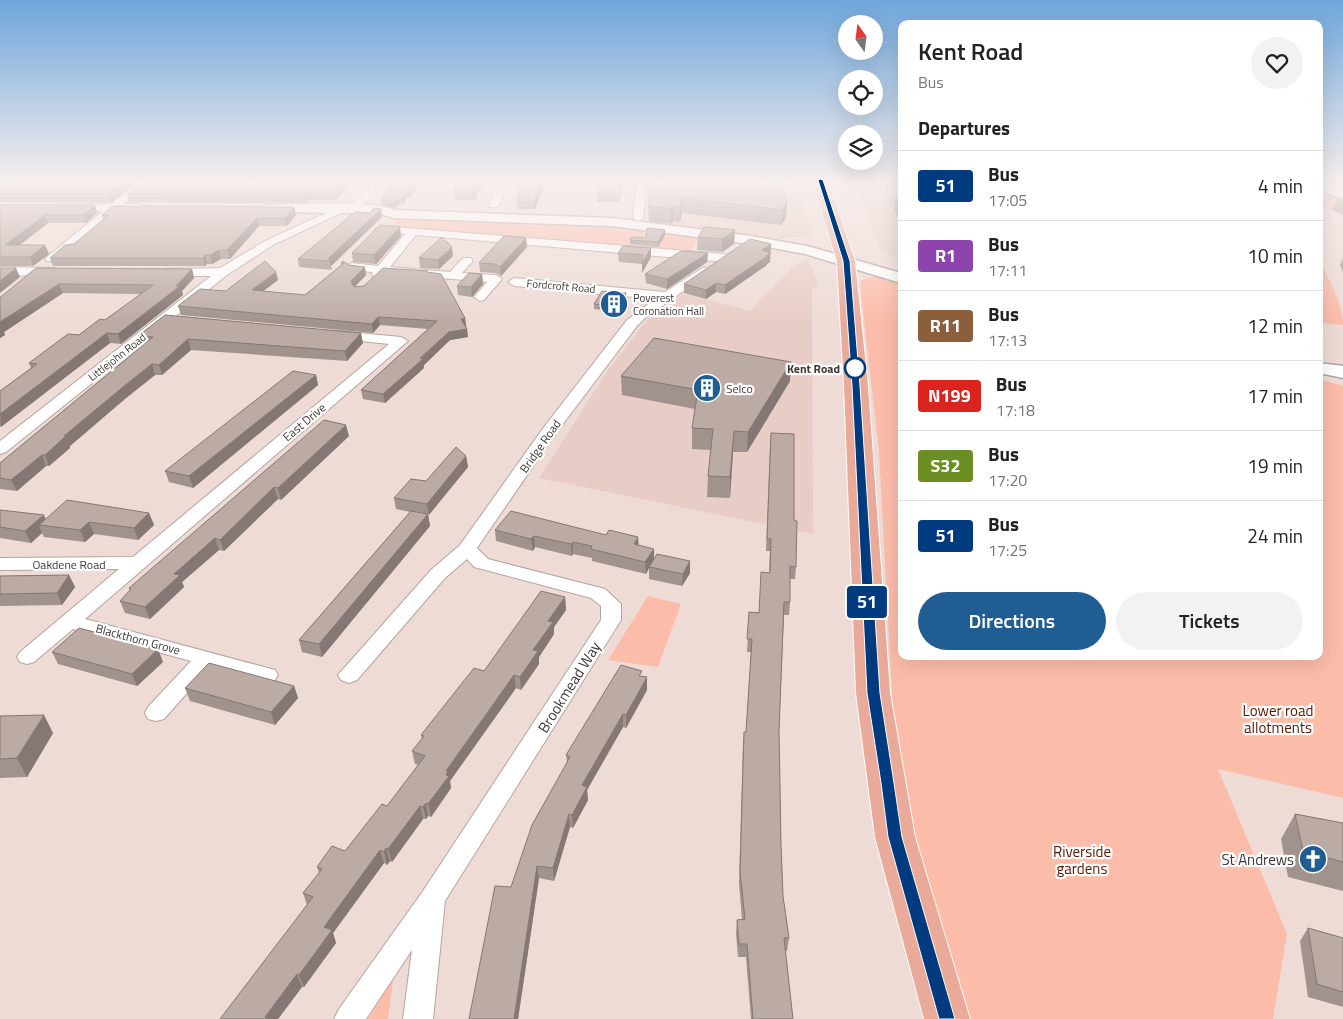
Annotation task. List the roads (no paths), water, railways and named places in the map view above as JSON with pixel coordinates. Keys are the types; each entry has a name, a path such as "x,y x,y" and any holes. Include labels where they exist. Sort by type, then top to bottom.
{"main road":[{"path":"835,228 846,261 856,386 874,693 895,837 947,1019"}],"street":[{"path":"22,284 89,228"},
{"name":"Littlejohn Road","path":"0,449 223,272 269,243 305,228"},
{"path":"381,228 377,232 413,232 724,258"},
{"path":"655,228 751,240 807,250 898,277"},
{"path":"366,284 383,269 413,232"},
{"name":"Bridge Road","path":"349,675 438,574 467,549 550,430 632,323 640,315 751,240"},
{"path":"338,268 352,261 383,269 496,279 480,297"},
{"path":"453,275 468,261"},
{"path":"0,272 68,272"},
{"path":"156,272 223,272"},
{"name":"Fordcroft Road","path":"514,282 668,296"},
{"path":"166,319 185,320"},
{"name":"East Drive","path":"27,657 401,340 322,333"},
{"path":"1323,369 1343,372"},
{"name":"Brookmead Way","path":"349,1019 432,899 611,620 611,604 598,593 481,563 467,549"},
{"name":"Oakdene Road","path":"0,564 137,563"},
{"name":"Blackthorn Grove","path":"69,621 267,675"},
{"path":"156,714 206,658"},
{"name":"Brookmead Way","path":"418,1019 432,899"}],"place":[{"name":"Poverest Coronation Hall","path":"614,304"},
{"name":"Kent Road","path":"855,368"},
{"name":"Selco","path":"707,388"},
{"name":"St Andrews","path":"1313,859"}],"park label":[{"name":"Lower road allotments","path":"1278,718"},
{"name":"Riverside gardens","path":"1082,860"}]}
